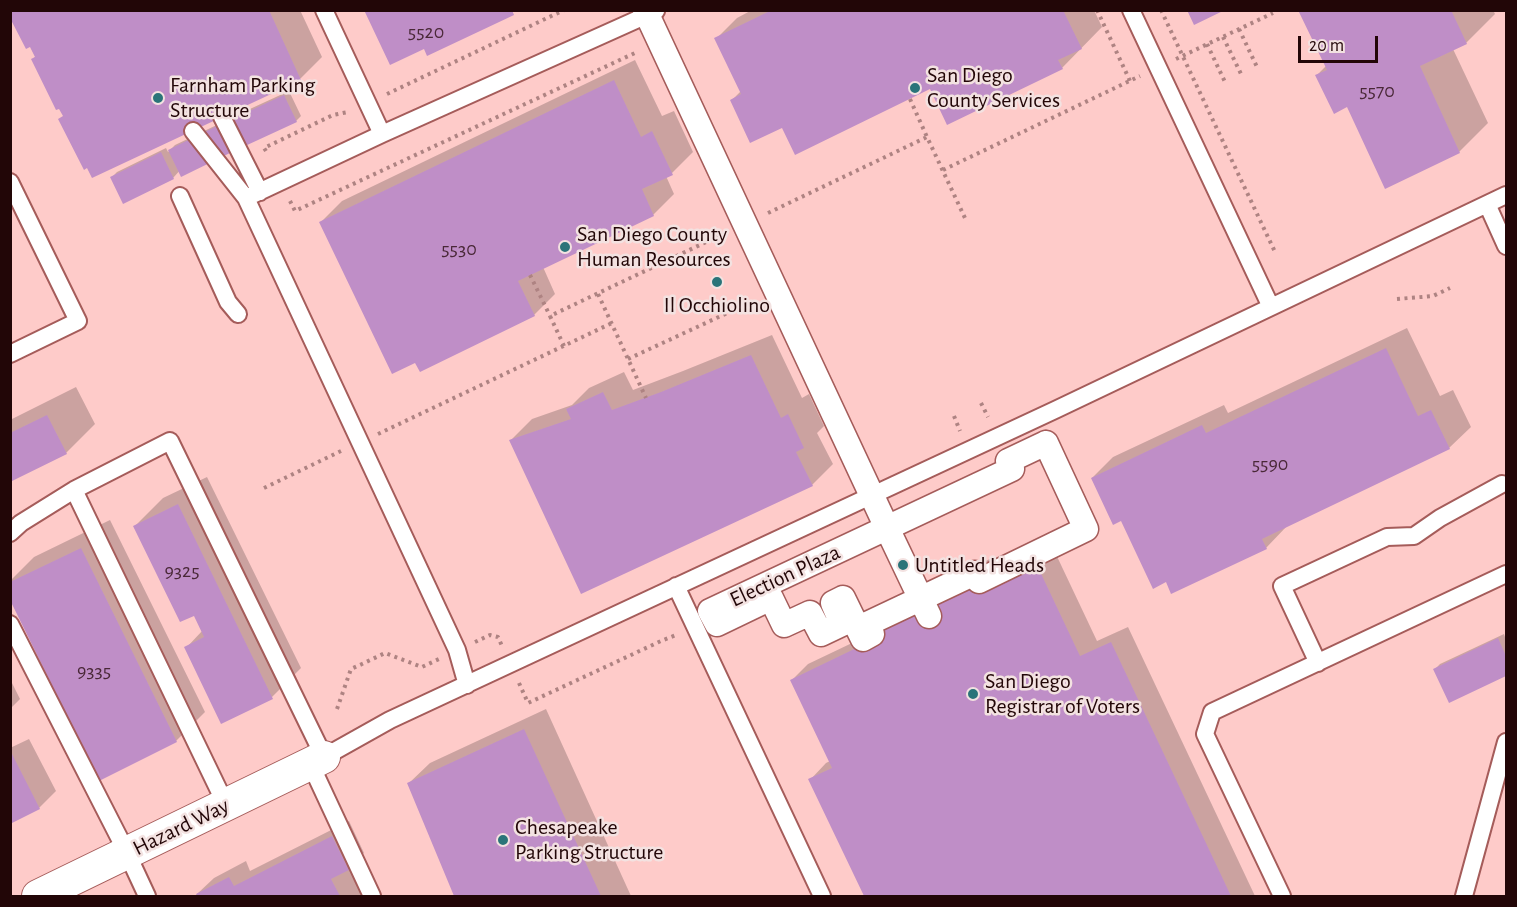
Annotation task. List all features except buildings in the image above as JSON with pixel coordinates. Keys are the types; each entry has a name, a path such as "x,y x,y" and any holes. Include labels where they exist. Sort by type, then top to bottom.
{"street":[{"path":"649,12 659,42 925,607"},
{"name":"Election Plaza","path":"1046,443 1086,529 979,581 975,573 925,607 867,624 872,634 862,639 843,598 833,603 842,624 821,634 810,613 784,625 771,598 717,624 710,611 1012,469 1008,461 1046,443"},
{"name":"Hazard Way","path":"38,897 317,760"}],"lane":[{"path":"324,10 382,134"},
{"path":"1131,10 1271,307"},
{"path":"253,195 649,12"},
{"path":"222,117 253,195 360,442 457,650 467,685"},
{"path":"193,131 253,195"},
{"path":"10,182 78,321 10,354"},
{"path":"317,760 390,720 1065,405 1506,195"},
{"path":"180,196 228,302 238,314"},
{"path":"1487,204 1506,246"},
{"path":"10,533 21,523 74,490 170,441 317,760 372,897"},
{"path":"1318,663 1282,586 1387,537 1413,536 1440,518 1502,484"},
{"path":"74,490 226,805"},
{"path":"1282,897 1205,734 1212,712 1506,574"},
{"path":"676,586 822,897"},
{"path":"10,624 127,853 147,897"},
{"path":"1464,897 1506,742"}],"path":[{"path":"1097,10 1130,81"},
{"path":"1161,10 1275,252"},
{"path":"965,218 943,170 1273,13"},
{"path":"1239,29 1257,67"},
{"path":"1223,37 1241,74"},
{"path":"295,211 659,42"},
{"path":"1207,44 1225,82"},
{"path":"910,99 927,137"},
{"path":"530,276 550,316"},
{"path":"1397,299 1433,296 1450,288"},
{"path":"598,294 646,398"},
{"path":"628,359 736,309"},
{"path":"264,488 612,323"},
{"path":"981,403 990,421"},
{"path":"954,416 962,434"}],"place":[{"name":"San Diego County Services","path":"915,88"},
{"name":"Farnham Parking Structure","path":"158,98"},
{"name":"San Diego County Human Resources","path":"565,247"},
{"name":"Il Occhiolino","path":"717,282"},
{"name":"Untitled Heads","path":"903,565"},
{"name":"San Diego Registrar of Voters","path":"973,694"},
{"name":"Chesapeake Parking Structure","path":"503,840"}]}
